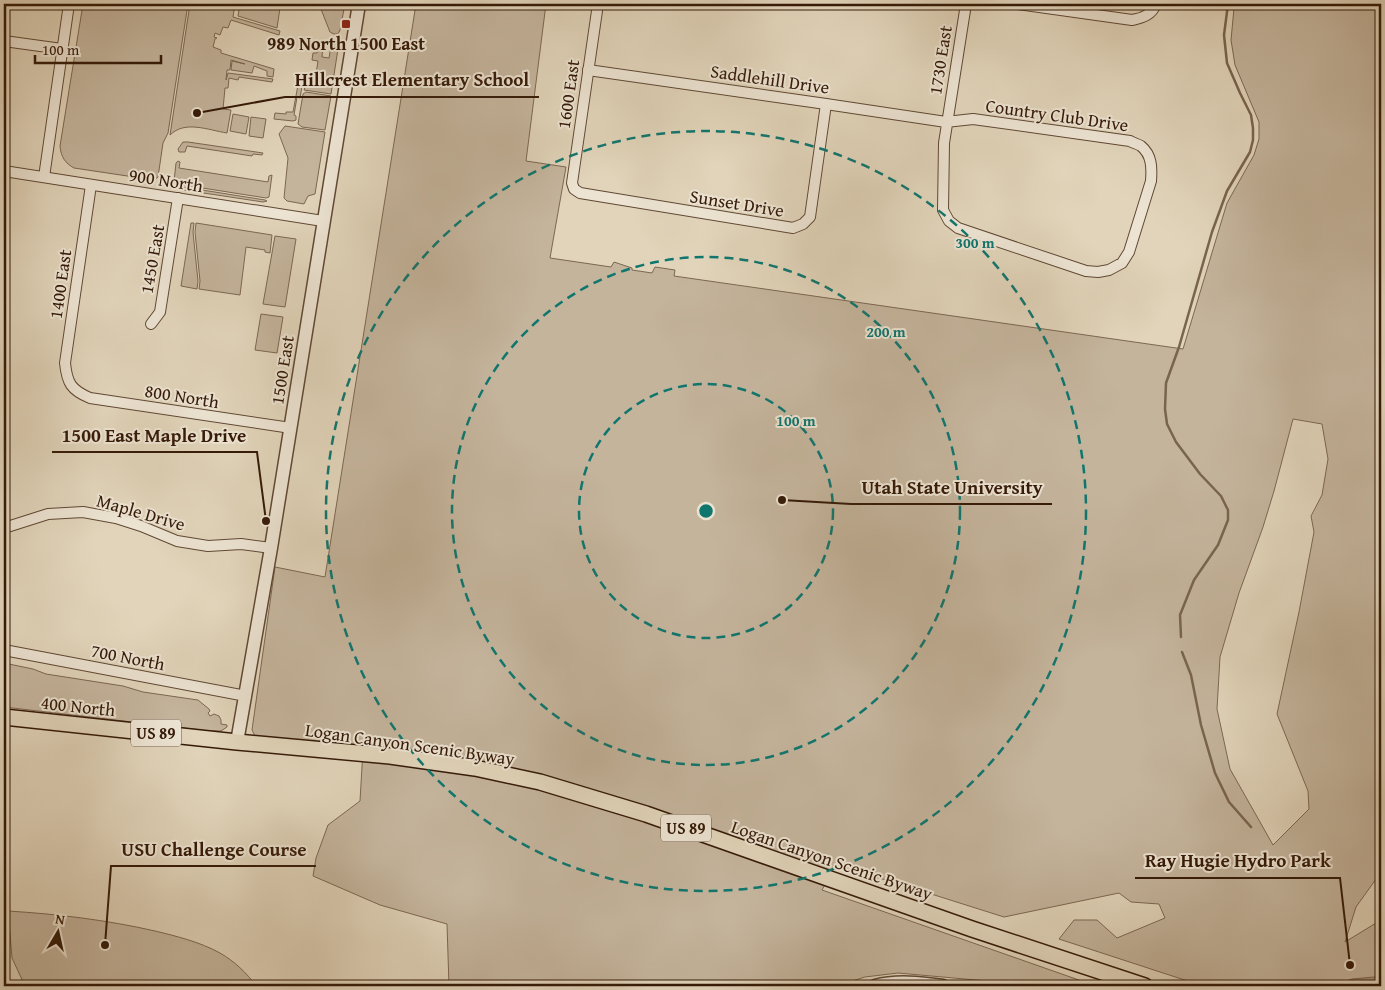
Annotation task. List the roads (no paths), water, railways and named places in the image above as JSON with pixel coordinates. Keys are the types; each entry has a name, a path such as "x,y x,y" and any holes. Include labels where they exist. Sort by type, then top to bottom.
{"main road":[{"name":"400 North","path":"4,717 237,742"},
{"name":"Logan Canyon Scenic Byway","path":"237,742 390,756 475,768 540,782 646,814 972,929 1145,986"}],"street":[{"path":"44,177 69,4"},
{"name":"1500 East","path":"237,742 291,428 359,4"},
{"name":"1600 East","path":"574,189 572,183 598,4"},
{"name":"1730 East","path":"946,122 966,4"},
{"path":"1018,4 1132,20 1145,17 1154,9 1156,4"},
{"path":"4,41 62,49"},
{"name":"Saddlehill Drive","path":"588,70 946,122"},
{"name":"Sunset Drive","path":"574,189 580,193 793,228 803,224 810,217 826,104"},
{"name":"Country Club Drive","path":"973,119 1130,141 1141,146 1150,159 1152,169 1151,181 1129,252 1122,263 1110,270 1086,271 958,228 949,221 943,210 946,122 973,119"},
{"name":"900 North","path":"4,171 323,221"},
{"name":"1400 East","path":"72,387 66,378 65,363 91,185"},
{"name":"1450 East","path":"151,324 160,312 178,198"},
{"name":"800 North","path":"72,387 79,394 90,398 291,428"},
{"name":"Maple Drive","path":"4,528 48,514 83,512 116,518 177,541 208,546 241,544 271,548"},
{"name":"700 North","path":"4,650 246,696"},
{"path":"875,986 916,983 943,986"}],"waterway":[{"path":"1181,637 1180,615 1194,580 1218,545 1228,520 1228,510 1221,496 1200,474 1176,442 1167,424 1165,409 1166,383 1179,347 1212,232 1227,191 1250,152 1253,140 1251,115 1227,63 1224,35 1228,4"},
{"path":"1182,652 1191,675 1201,725 1215,773 1229,802 1251,827"}],"place":[{"name":"989 North 1500 East","path":"346,24"},
{"name":"Hillcrest Elementary School","path":"197,113"},
{"name":"Utah State University","path":"782,500"},
{"name":"1500 East Maple Drive","path":"266,521"},
{"name":"USU Challenge Course","path":"105,945"},
{"name":"Ray Hugie Hydro Park","path":"1350,965"}]}
